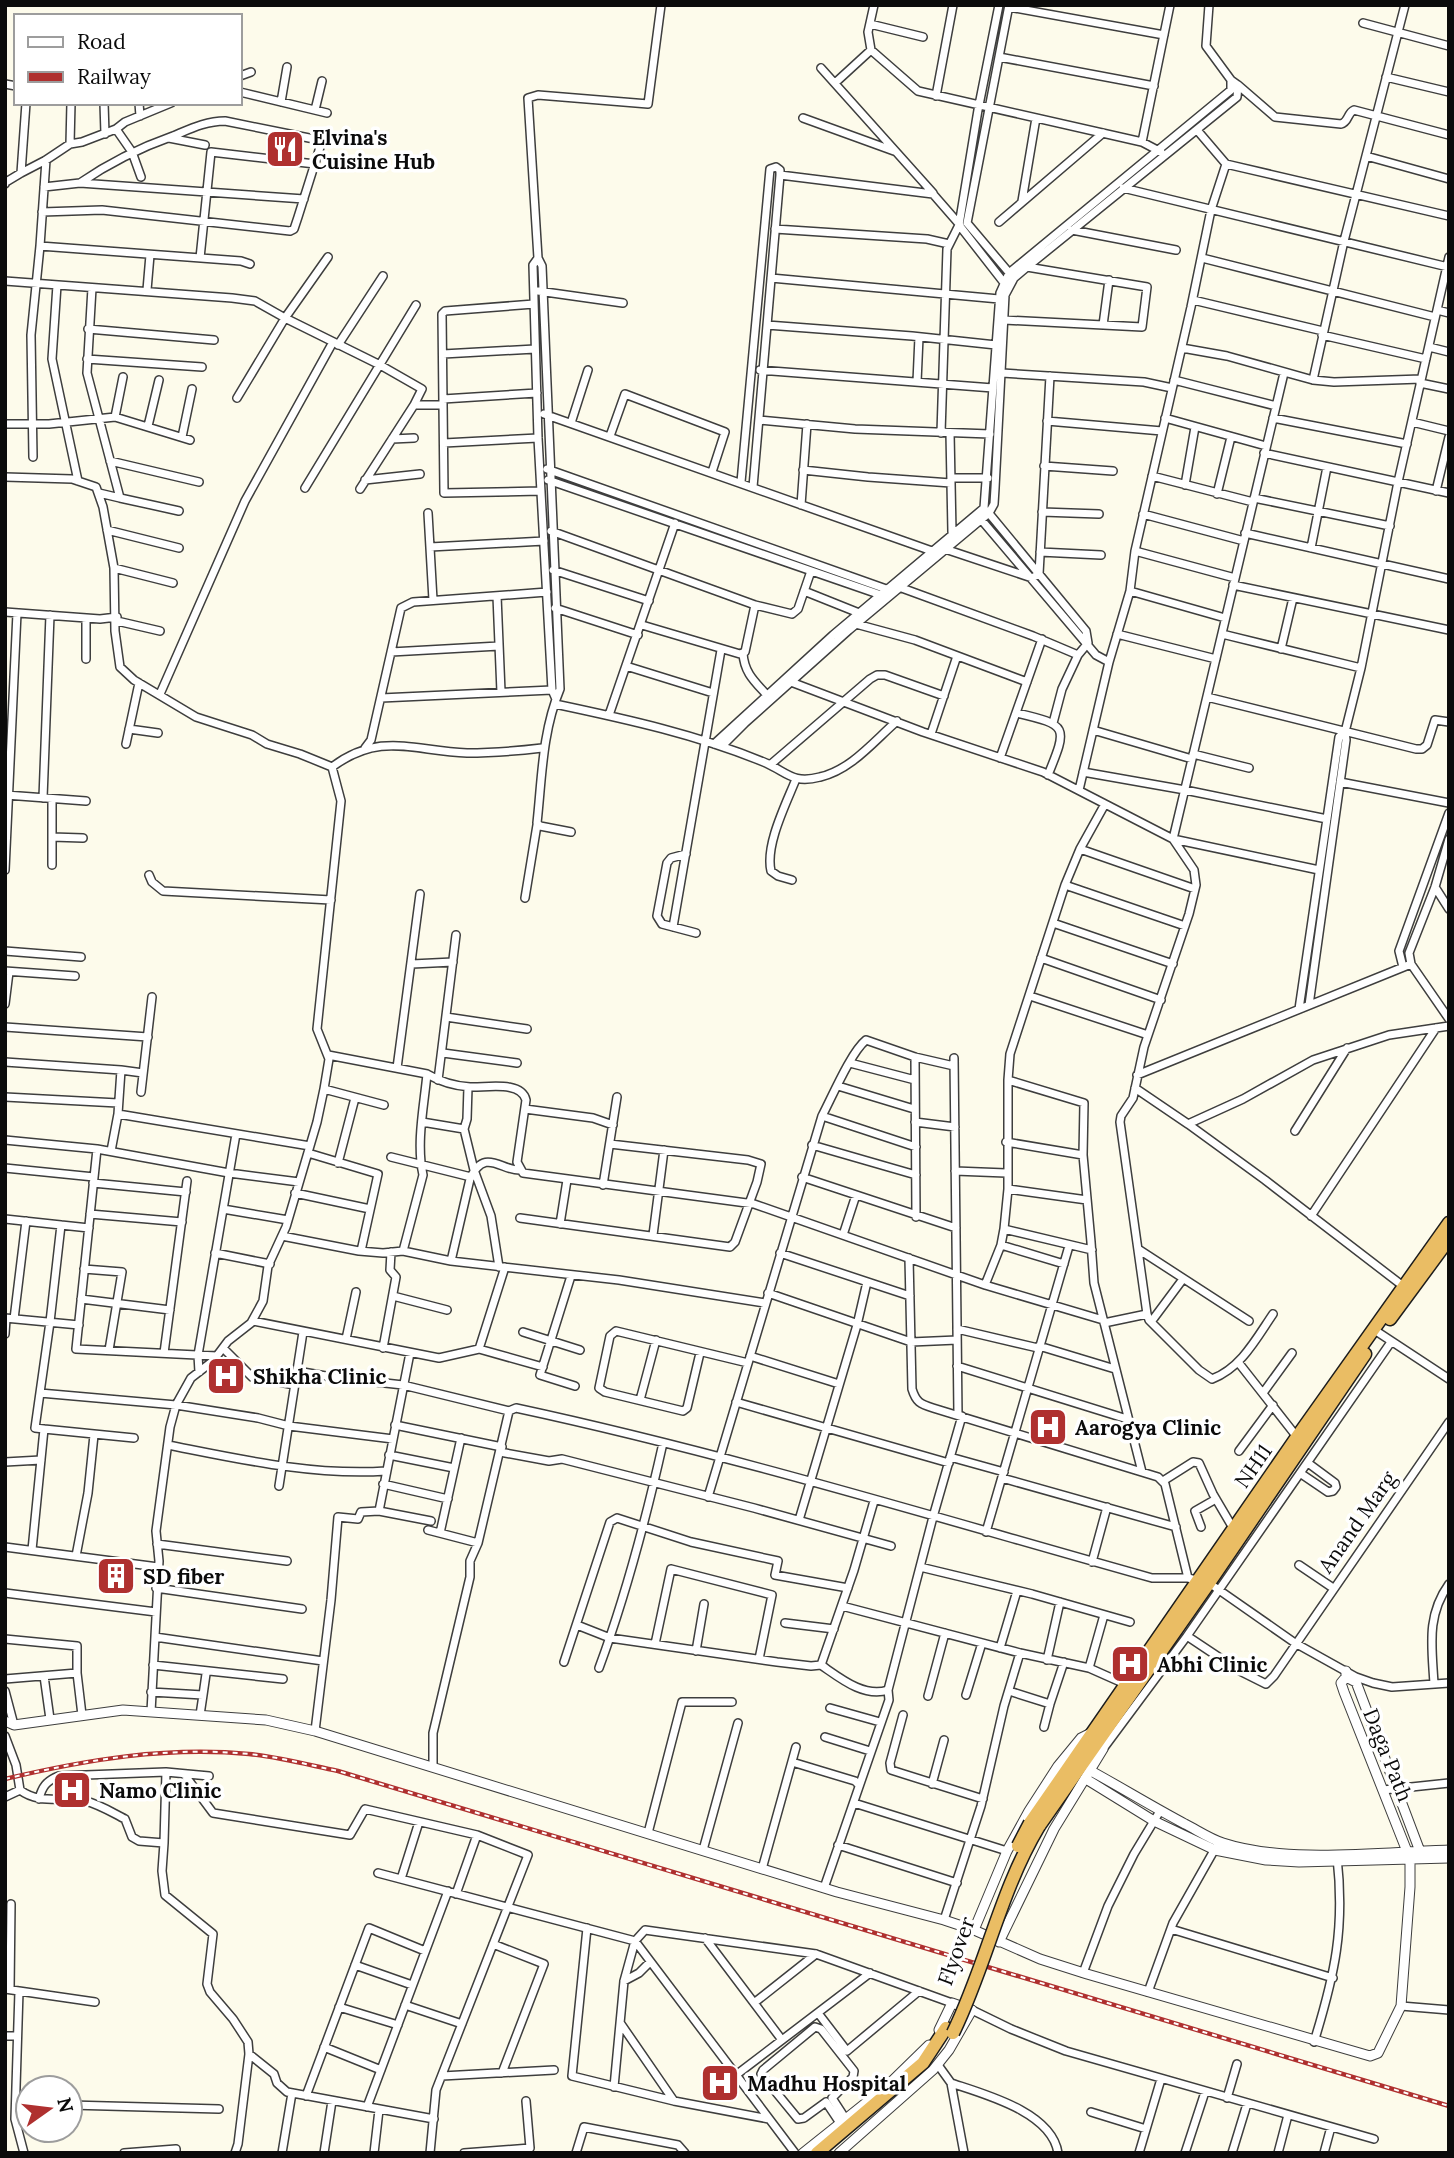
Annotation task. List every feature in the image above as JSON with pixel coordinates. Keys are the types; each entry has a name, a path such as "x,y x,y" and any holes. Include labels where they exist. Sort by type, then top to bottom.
{"highway":[{"name":"NH11","path":"1098,1740 1125,1684 1203,1583 1233,1528 1376,1331 1403,1286 1449,1223"},
{"path":"1098,1740 1376,1331 1449,1238"},
{"name":"Flyover","path":"817,2153 900,2085 923,2063 932,2050 953,2015 999,1888 1034,1824 1098,1740"},
{"name":"Flyover","path":"828,2153 929,2068 953,2033 1034,1824"}],"street":[{"path":"525,898 537,825 544,760 542,748 560,690 547,415 538,291 533,265 538,258 528,98 538,95 648,104 662,5"},
{"path":"874,5 868,39 871,50 918,91 1142,142 1162,154"},
{"path":"936,96 953,5"},
{"path":"722,746 952,532 994,503 1006,284 963,224 979,106 999,5"},
{"path":"1142,142 1170,5"},
{"path":"1209,5 1206,46 1231,79 1270,114 1280,118 1341,124 1347,121 1354,110 1449,135"},
{"path":"1313,380 1343,241 1405,5"},
{"path":"941,433 949,244 963,224 1009,6 1164,35"},
{"path":"1363,23 1449,46"},
{"path":"870,24 923,37"},
{"path":"835,83 871,50"},
{"path":"999,57 1154,86"},
{"path":"281,102 287,67"},
{"path":"821,68 933,194 1011,276"},
{"path":"242,75 251,72"},
{"path":"1387,77 1449,92"},
{"path":"1036,576 986,510 999,299 1011,276 1162,154 1231,90 1231,79"},
{"path":"315,110 322,81"},
{"path":"1162,154 1237,97 1238,85"},
{"path":"242,92 327,113"},
{"path":"21,173 26,105"},
{"path":"70,144 71,105"},
{"path":"104,105 105,134"},
{"path":"139,105 140,116"},
{"path":"5,183 70,144 105,134 125,122 166,105"},
{"path":"803,118 895,151"},
{"path":"1022,201 1036,118"},
{"path":"43,212 102,210 290,231 304,199 321,144 318,140 225,121 210,122 132,152 80,183"},
{"path":"116,129 132,152 141,177"},
{"path":"1197,130 1226,164 1449,216"},
{"path":"999,222 1103,133"},
{"path":"168,137 205,145"},
{"path":"200,258 211,152 315,164"},
{"path":"1366,156 1449,179"},
{"path":"33,457 30,348 46,160"},
{"path":"1079,790 1108,662 1130,591 1135,551 1211,210 1226,164"},
{"path":"741,482 770,169 773,166 779,168 780,175 752,486"},
{"path":"780,175 933,194"},
{"path":"44,187 80,183 304,199"},
{"path":"1121,187 1448,267"},
{"path":"1011,276 1027,267 1121,187"},
{"path":"775,229 927,239 949,244"},
{"path":"1072,230 1176,250"},
{"path":"40,246 241,261 250,264"},
{"path":"147,290 150,255"},
{"path":"237,398 285,318 328,257"},
{"path":"1308,1005 1345,732 1449,257"},
{"path":"1202,258 1436,314 1449,313"},
{"path":"1004,320 1142,327 1147,287 1027,267"},
{"path":"160,694 245,501 336,343 383,276"},
{"path":"771,278 999,299"},
{"path":"5,281 147,290 255,301 380,365 422,390 360,489"},
{"path":"1103,325 1108,281"},
{"path":"57,285 52,359 78,481"},
{"path":"92,288 87,373 120,498"},
{"path":"538,291 623,303"},
{"path":"538,291 534,304 538,438 552,690 555,701"},
{"path":"1193,300 1426,359"},
{"path":"534,304 445,311 442,314 444,493 541,491"},
{"path":"305,488 416,305"},
{"path":"767,325 996,345"},
{"path":"88,329 214,340"},
{"path":"917,382 919,337"},
{"path":"1429,347 1449,352"},
{"path":"1182,348 1227,356 1313,380 1420,381 1449,389"},
{"path":"443,354 535,349"},
{"path":"87,359 202,367"},
{"path":"752,369 993,388"},
{"path":"571,423 588,370"},
{"path":"1002,373 1173,384 1276,406"},
{"path":"1273,1314 1246,1354 1222,1375 1212,1380 1151,1322 1147,1314 1120,1122 1133,1098 1148,1035 1195,890 1194,870 1173,839 1284,373"},
{"path":"1036,576 1040,552 1050,376"},
{"path":"115,417 123,377"},
{"path":"148,426 159,380"},
{"path":"5,425 115,417 186,439 192,389"},
{"path":"414,405 537,393"},
{"path":"610,436 625,394 725,432 712,472"},
{"path":"537,412 931,551 1036,576"},
{"path":"1165,418 1327,467 1449,493"},
{"path":"1273,418 1407,444"},
{"path":"759,420 990,434"},
{"path":"1047,421 1162,431"},
{"path":"1412,422 1449,431"},
{"path":"801,505 807,424"},
{"path":"1185,485 1195,427"},
{"path":"950,433 952,532"},
{"path":"1217,494 1231,437"},
{"path":"1436,491 1449,437"},
{"path":"392,439 414,438"},
{"path":"444,443 538,438"},
{"path":"110,461 199,482"},
{"path":"1044,466 1113,471"},
{"path":"540,467 889,592"},
{"path":"1311,548 1327,467"},
{"path":"803,470 880,478 988,478"},
{"path":"365,480 420,474"},
{"path":"1152,476 1217,494 1390,526"},
{"path":"5,477 72,479 93,485 99,493 114,568 117,619 115,631 120,667 139,683 197,717 332,767"},
{"path":"541,478 811,571 1042,639 1078,655"},
{"path":"99,493 180,511"},
{"path":"1042,512 1099,514"},
{"path":"428,513 433,600"},
{"path":"1143,514 1449,579"},
{"path":"713,744 859,613 942,552 978,516"},
{"path":"978,516 1086,631 1088,643 1096,655 1108,662"},
{"path":"609,715 675,523"},
{"path":"107,530 178,548"},
{"path":"551,531 755,605 792,614 798,609 811,571"},
{"path":"430,547 544,541"},
{"path":"1135,551 1293,598 1449,629"},
{"path":"1040,552 1101,555"},
{"path":"114,568 173,583"},
{"path":"553,570 649,601"},
{"path":"804,591 859,613"},
{"path":"1130,591 1225,618"},
{"path":"365,748 371,740 401,608 413,602 547,592"},
{"path":"497,596 501,692"},
{"path":"1281,649 1293,598"},
{"path":"755,605 743,653 744,665 748,675 766,694"},
{"path":"555,608 638,635"},
{"path":"5,612 117,619 160,631"},
{"path":"5,870 17,613"},
{"path":"43,798 50,615"},
{"path":"86,618 86,659"},
{"path":"856,624 915,640 1027,682"},
{"path":"642,625 721,650 743,653"},
{"path":"1117,634 1216,659"},
{"path":"1222,634 1361,668"},
{"path":"1000,758 1042,639"},
{"path":"1053,723 1062,689 1078,655 1088,643"},
{"path":"391,652 499,646"},
{"path":"673,927 721,650"},
{"path":"931,734 957,656"},
{"path":"626,666 713,693"},
{"path":"770,765 870,678 877,675 944,696"},
{"path":"791,682 1048,775 1173,839 1319,870"},
{"path":"126,744 139,683"},
{"path":"381,698 552,690"},
{"path":"1207,697 1422,749 1427,745 1435,720 1449,722"},
{"path":"555,701 722,746 770,765 796,779 821,777 844,768 897,721"},
{"path":"1017,713 1059,727 1062,733 1060,746 1048,775"},
{"path":"129,729 158,733"},
{"path":"1093,730 1249,768"},
{"path":"1299,1009 1339,737 1345,732"},
{"path":"332,767 365,748 383,745 467,752 542,748"},
{"path":"150,1712 158,1567 156,1531 176,1405 191,1378 253,1321 263,1301 270,1264 288,1220 324,1089 328,1055 317,1029 340,832 341,801 332,767"},
{"path":"1083,772 1327,820"},
{"path":"792,880 778,876 771,871 769,864 780,820 796,779"},
{"path":"1340,782 1449,803"},
{"path":"7,795 86,801"},
{"path":"52,799 52,865"},
{"path":"985,1285 1001,1245 1004,1229 1008,1189 1006,1142 1010,1054 1065,885 1080,849 1105,804"},
{"path":"1449,813 1399,951 1407,966 1449,1018"},
{"path":"537,825 571,832"},
{"path":"52,837 83,838"},
{"path":"1407,966 1409,953 1435,887 1449,839"},
{"path":"1080,849 1195,890"},
{"path":"686,854 671,858 667,863 657,909 659,922 696,933"},
{"path":"149,875 152,882 163,891 331,900"},
{"path":"1065,885 1185,926"},
{"path":"1435,887 1449,909"},
{"path":"397,1068 419,894"},
{"path":"1053,923 1173,964"},
{"path":"438,1080 456,935"},
{"path":"5,951 81,957"},
{"path":"1041,958 1161,1000"},
{"path":"412,964 453,961"},
{"path":"1138,1075 1407,966"},
{"path":"5,1003 7,972 75,976"},
{"path":"141,1092 152,996"},
{"path":"1030,996 1148,1035"},
{"path":"446,1017 527,1029"},
{"path":"1188,1124 1243,1099 1313,1060 1389,1035 1449,1026"},
{"path":"5,1027 148,1037"},
{"path":"1311,1216 1436,1028"},
{"path":"708,1497 812,1145 822,1116 850,1063 862,1042 866,1040 915,1057 954,1062 957,1366 960,1416 888,1690 889,1700 824,1888"},
{"path":"1295,1131 1348,1047"},
{"path":"443,1053 517,1063"},
{"path":"328,1055 427,1074 438,1080 468,1087 508,1087 520,1090 524,1094 525,1109 517,1162 523,1173 750,1203 985,1285 1103,1321 1147,1314"},
{"path":"915,1057 916,1217"},
{"path":"5,1062 144,1073"},
{"path":"850,1063 915,1080"},
{"path":"111,1151 118,1114 121,1070"},
{"path":"403,1251 423,1175 422,1122 427,1074"},
{"path":"1008,1080 1084,1103 1083,1155 1094,1283 1142,1472"},
{"path":"838,1086 914,1109"},
{"path":"468,1087 464,1129 473,1173 491,1216 502,1267 479,1349"},
{"path":"1135,1088 1188,1124 1403,1286"},
{"path":"324,1089 384,1105"},
{"path":"5,1097 118,1103"},
{"path":"603,1185 617,1097"},
{"path":"338,1163 355,1098"},
{"path":"525,1109 593,1118 613,1125"},
{"path":"118,1114 236,1134 309,1150 338,1163 378,1174 361,1251"},
{"path":"822,1116 916,1147"},
{"path":"422,1122 464,1129"},
{"path":"915,1122 955,1127"},
{"path":"200,1372 198,1355 236,1134"},
{"path":"5,1140 111,1151 229,1173 299,1182"},
{"path":"1006,1142 1083,1155"},
{"path":"520,1218 730,1247 735,1242 761,1172 761,1164 610,1144"},
{"path":"812,1145 916,1175"},
{"path":"97,1149 76,1349 217,1356"},
{"path":"653,1235 664,1150"},
{"path":"391,1157 473,1173"},
{"path":"451,1261 473,1173 487,1163 520,1170"},
{"path":"5,1168 186,1192"},
{"path":"955,1171 1006,1173"},
{"path":"802,1177 916,1217 956,1228"},
{"path":"560,1224 567,1180"},
{"path":"164,1353 187,1181"},
{"path":"1008,1189 1087,1200"},
{"path":"295,1194 370,1209"},
{"path":"844,1235 856,1195"},
{"path":"223,1209 288,1220"},
{"path":"90,1214 182,1222"},
{"path":"5,1219 89,1228"},
{"path":"5,1334 26,1221"},
{"path":"61,1225 35,1428 134,1438"},
{"path":"1004,1229 1092,1250"},
{"path":"282,1236 361,1251 403,1251 451,1261 677,1289 765,1303"},
{"path":"1001,1245 1064,1264"},
{"path":"986,1532 1069,1245"},
{"path":"1138,1249 1249,1321"},
{"path":"383,1348 396,1278 390,1270 391,1252"},
{"path":"215,1253 270,1264"},
{"path":"780,1253 910,1296"},
{"path":"909,1258 912,1389 920,1404 1163,1480"},
{"path":"85,1269 122,1272 109,1350"},
{"path":"571,1276 540,1375 575,1386"},
{"path":"1151,1322 1183,1279"},
{"path":"799,1520 857,1325 867,1282"},
{"path":"346,1339 356,1292"},
{"path":"768,1293 911,1342 957,1340"},
{"path":"393,1296 447,1310"},
{"path":"81,1298 170,1310"},
{"path":"9,1319 79,1325"},
{"path":"253,1321 439,1358 479,1349 542,1367"},
{"path":"957,1329 1039,1347 1115,1369"},
{"path":"700,1353 685,1410 599,1388 610,1336 613,1332 620,1331 700,1353 749,1359 839,1384"},
{"path":"1376,1331 1449,1378"},
{"path":"279,1486 303,1332"},
{"path":"523,1332 580,1350"},
{"path":"640,1400 656,1340"},
{"path":"999,1942 1054,1829 1088,1775 1098,1740 1187,1636 1203,1583 1300,1473 1391,1342"},
{"path":"223,1348 252,1377 295,1385"},
{"path":"379,1511 410,1353"},
{"path":"1263,1393 1292,1353"},
{"path":"1238,1362 1297,1437"},
{"path":"957,1366 1127,1419"},
{"path":"297,1371 343,1379"},
{"path":"358,1380 403,1385 509,1411 516,1408 663,1443 1152,1578 1203,1583 1356,1682 1421,1854"},
{"path":"40,1393 176,1405 258,1418 289,1426 393,1439"},
{"path":"736,1402 1003,1475 1176,1527"},
{"path":"1239,1451 1273,1405"},
{"path":"433,1766 433,1733 470,1577 470,1561 478,1543 509,1411"},
{"name":"Anand Marg","path":"1187,1636 1238,1670 1266,1684 1449,1422"},
{"path":"395,1424 549,1461 562,1459 654,1481 891,1546"},
{"path":"32,1550 44,1429"},
{"path":"76,1556 90,1479 94,1435"},
{"path":"440,1533 461,1438"},
{"path":"599,1668 642,1528 663,1443"},
{"path":"168,1445 283,1465 351,1472 386,1471"},
{"path":"389,1455 454,1468"},
{"path":"5,1462 41,1460"},
{"path":"1163,1480 1196,1461 1199,1463 1233,1528"},
{"path":"1300,1473 1328,1492 1336,1487 1335,1483 1308,1462"},
{"path":"1163,1480 1176,1527 1203,1583"},
{"path":"383,1484 447,1499"},
{"path":"1201,1527 1195,1511 1216,1499"},
{"path":"821,1665 874,1501"},
{"path":"1092,1562 1107,1507"},
{"path":"315,1731 338,1517 358,1519 361,1512 379,1511 431,1521"},
{"path":"564,1662 610,1522 617,1518 691,1542 778,1561 775,1575 848,1588"},
{"path":"428,1530 478,1543"},
{"path":"158,1544 287,1561"},
{"path":"5,1547 158,1567"},
{"path":"1299,1565 1334,1588"},
{"path":"920,1567 1130,1622"},
{"path":"655,1644 671,1569 772,1595 759,1659"},
{"path":"1434,1684 1432,1621 1440,1597 1449,1584"},
{"path":"156,1588 302,1609"},
{"path":"1000,1648 1017,1591"},
{"path":"5,1593 156,1612"},
{"path":"1047,1660 1060,1602"},
{"path":"696,1651 704,1604"},
{"path":"842,1606 1047,1660 1089,1668 1125,1684"},
{"path":"1089,1668 1104,1615"},
{"path":"785,1623 834,1629"},
{"path":"577,1625 610,1638 811,1666 821,1665 848,1684 879,1693 888,1690"},
{"path":"928,1696 945,1633"},
{"path":"155,1637 323,1661"},
{"path":"5,1639 77,1646 82,1715"},
{"path":"967,1695 982,1643"},
{"path":"944,1920 971,1839 1020,1653"},
{"path":"1044,1727 1064,1662"},
{"path":"153,1665 284,1679"},
{"path":"5,1679 77,1673"},
{"path":"200,1716 206,1674"},
{"path":"1346,1674 1392,1687 1449,1682"},
{"name":"Daga Path","path":"1346,1674 1341,1683 1344,1692 1409,1856"},
{"path":"44,1676 50,1719"},
{"path":"5,1691 10,1723 123,1710 266,1720 315,1731 824,1888 944,1920 1040,1959 1083,1973 1362,2056 1378,2053 1401,2006 1410,1887 1409,1856"},
{"path":"1009,1691 1050,1704"},
{"path":"151,1692 203,1695"},
{"path":"648,1833 682,1702 732,1702"},
{"path":"830,1708 880,1722"},
{"path":"903,1715 890,1763 891,1770 982,1799"},
{"path":"703,1850 738,1724"},
{"path":"5,1736 16,1765 20,1790 29,1797 83,1801 125,1819 132,1837 139,1841 164,1843"},
{"path":"825,1737 870,1751"},
{"path":"974,1930 1007,1851 1058,1766 1081,1738 1098,1740"},
{"path":"932,1784 944,1740"},
{"path":"762,1869 796,1747"},
{"path":"792,1762 858,1784"},
{"path":"39,1799 42,1787 59,1776 166,1772 209,1776"},
{"path":"166,1772 162,1871 166,1895 213,1934 207,1984 210,1992 248,2042 249,2054 235,2153"},
{"path":"184,1774 213,1814 350,1835 365,1809 477,1835 528,1855 436,2090 430,2153"},
{"path":"1088,1775 1160,1811 1217,1846"},
{"path":"1088,1775 1154,1821 1217,1846 1337,1857 1409,1856 1449,1850"},
{"path":"1383,1790 1449,1783"},
{"path":"5,1797 20,1790"},
{"path":"854,1803 1007,1851"},
{"path":"1083,1973 1108,1906 1134,1854 1160,1811"},
{"path":"401,1879 419,1822"},
{"path":"366,2107 425,1951 477,1835"},
{"path":"838,1845 957,1883"},
{"path":"1148,1992 1171,1929 1217,1846"},
{"path":"1421,1854 1449,1857"},
{"path":"1314,2042 1333,1978 1340,1940 1337,1857"},
{"path":"378,1873 635,1941 795,2153"},
{"path":"11,1904 11,1989 17,2036 16,2074"},
{"path":"306,2096 369,1928 425,1951"},
{"path":"587,1928 572,2076 674,2101 769,2119"},
{"path":"1171,1929 1333,1978"},
{"path":"614,2087 624,1981 635,1941 645,1930 816,1954 972,2010 1066,2051 1374,2139"},
{"path":"705,1938 782,2040"},
{"path":"493,1944 544,1964 502,2073"},
{"path":"754,2003 816,1954"},
{"path":"624,1981 639,1973 650,1962"},
{"path":"355,1965 412,1985"},
{"path":"736,2075 870,1973"},
{"path":"11,1989 94,2002"},
{"path":"818,2013 848,2051 919,1991"},
{"path":"803,2153 918,2058 943,2024 952,2003"},
{"path":"405,2005 462,2024"},
{"path":"1401,2006 1449,2010"},
{"path":"339,2007 398,2025"},
{"path":"839,2153 938,2065 961,2032 972,2010"},
{"path":"620,2023 674,2101"},
{"path":"943,2024 961,2032"},
{"path":"815,2027 821,2029 854,2071 853,2077 832,2098 843,2120 826,2102 804,2118 798,2119 761,2074 815,2027"},
{"path":"5,2036 17,2036"},
{"path":"324,2047 381,2070"},
{"path":"249,2054 274,2074 282,2089 292,2093 434,2119"},
{"path":"1227,2098 1237,2064"},
{"path":"938,2065 951,2083 964,2153"},
{"path":"442,2076 554,2070"},
{"path":"1139,2153 1161,2079"},
{"path":"951,2083 999,2098 1036,2119 1057,2145 1059,2153"},
{"path":"1185,2153 1205,2092"},
{"path":"282,2153 292,2093"},
{"path":"324,2153 332,2101"},
{"path":"464,2153 530,2148 526,2101"},
{"path":"1232,2153 1247,2104"},
{"path":"84,2105 219,2109"},
{"path":"374,2153 379,2110"},
{"path":"1091,2112 1146,2129"},
{"path":"1278,2153 1288,2115"},
{"path":"576,2153 584,2127 678,2145 685,2153"},
{"path":"1324,2153 1331,2127"},
{"path":"124,2153 176,2149 176,2153"}],"railway":[{"path":"5,1779 126,1756 187,1752 260,1755 338,1771 1449,2106"}],"place":[{"name":"Elvina's Cuisine Hub","path":"285,149"},
{"name":"Shikha Clinic","path":"226,1376"},
{"name":"Aarogya Clinic","path":"1048,1427"},
{"name":"SD fiber","path":"116,1576"},
{"name":"Abhi Clinic","path":"1130,1664"},
{"name":"Namo Clinic","path":"72,1790"},
{"name":"Madhu Hospital","path":"720,2083"}]}
